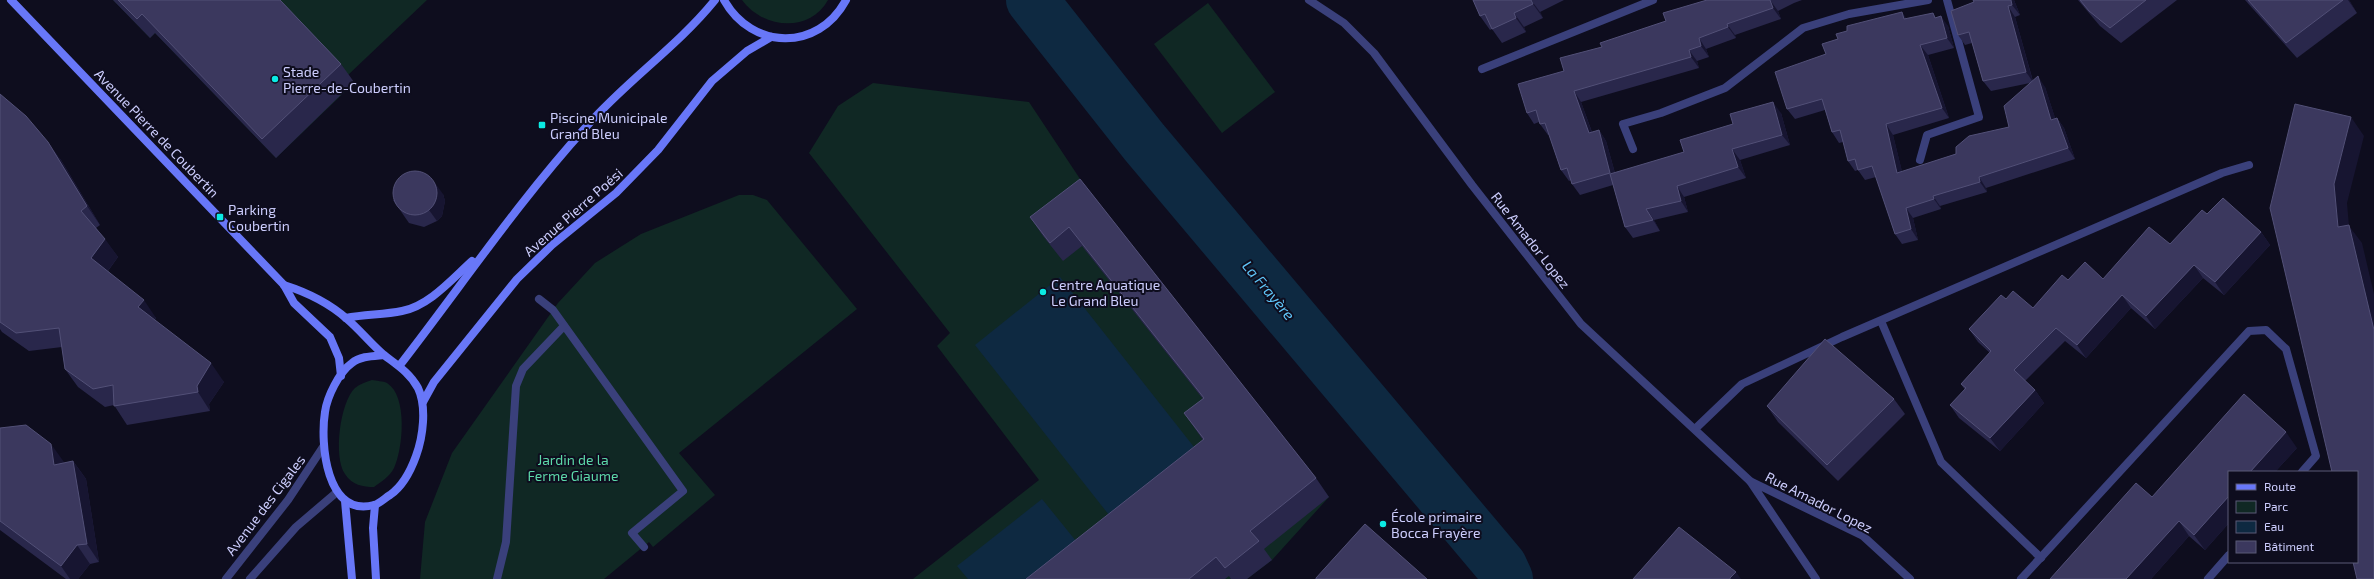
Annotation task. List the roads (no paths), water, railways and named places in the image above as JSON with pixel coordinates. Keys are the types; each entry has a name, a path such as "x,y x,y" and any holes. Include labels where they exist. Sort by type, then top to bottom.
{"main road":[{"name":"Avenue Pierre de Coubertin","path":"11,0 284,285 294,304 330,337 339,358 341,376"},
{"path":"400,365 484,250 567,148 609,100 676,44 694,26 715,0"},
{"path":"724,0 732,14 749,29 771,37 787,39 802,37 831,21 846,0"},
{"name":"Avenue Pierre Poési","path":"422,402 434,382 517,280 552,245 616,193 658,150 712,82 747,51 771,37"},
{"path":"346,318 367,314 403,311 428,300 484,250"},
{"name":"Avenue Pierre de Coubertin","path":"284,285 306,292 346,318 384,355"},
{"path":"384,355 400,365 418,388 422,402 421,442 410,473 392,493 375,505 357,505 346,501 337,492 328,470 323,447 325,411 341,376 352,362 369,356 384,355"},
{"path":"346,501 352,579"},
{"path":"375,505 374,557 376,579"}],"street":[{"name":"Rue Amador Lopez","path":"1310,0 1344,23 1374,53 1472,185 1581,324 1750,481 1816,579"},
{"path":"1482,69 1653,0"},
{"path":"1633,149 1623,124 1661,113 1725,88 1803,28 1849,14 1928,0"},
{"path":"1920,160 1927,135 1978,117 1947,0"},
{"path":"1695,429 1742,384 1842,337 2222,173 2249,165"},
{"path":"539,299 553,310 683,491 632,533 644,547"},
{"path":"1881,321 1941,462 2040,558"},
{"path":"497,579 506,542 516,386 523,369 564,326"},
{"path":"2021,579 2249,331 2266,330 2286,349 2316,456 2303,471"},
{"name":"Avenue des Cigales","path":"226,579 288,500 323,447"},
{"name":"Rue Amador Lopez","path":"1750,481 1863,536 1910,579"},
{"path":"250,579 296,527 337,492"},
{"path":"2208,579 2228,556"}],"water":[{"path":"1060,277 1194,447 1109,515 975,345"},
{"path":"1042,499 1076,541 1028,579 968,579 957,566"}],"waterway":[{"name":"La Frayère","path":"1032,0 1144,142 1501,566 1507,579"}],"place":[{"name":"Stade Pierre-de-Coubertin","path":"275,79"},
{"name":"Piscine Municipale Grand Bleu","path":"542,125"},
{"name":"Parking Coubertin","path":"220,217"},
{"name":"Centre Aquatique Le Grand Bleu","path":"1043,292"},
{"name":"École primaire Bocca Frayère","path":"1383,524"}],"park label":[{"name":"Jardin de la Ferme Giaume","path":"573,468"}]}
